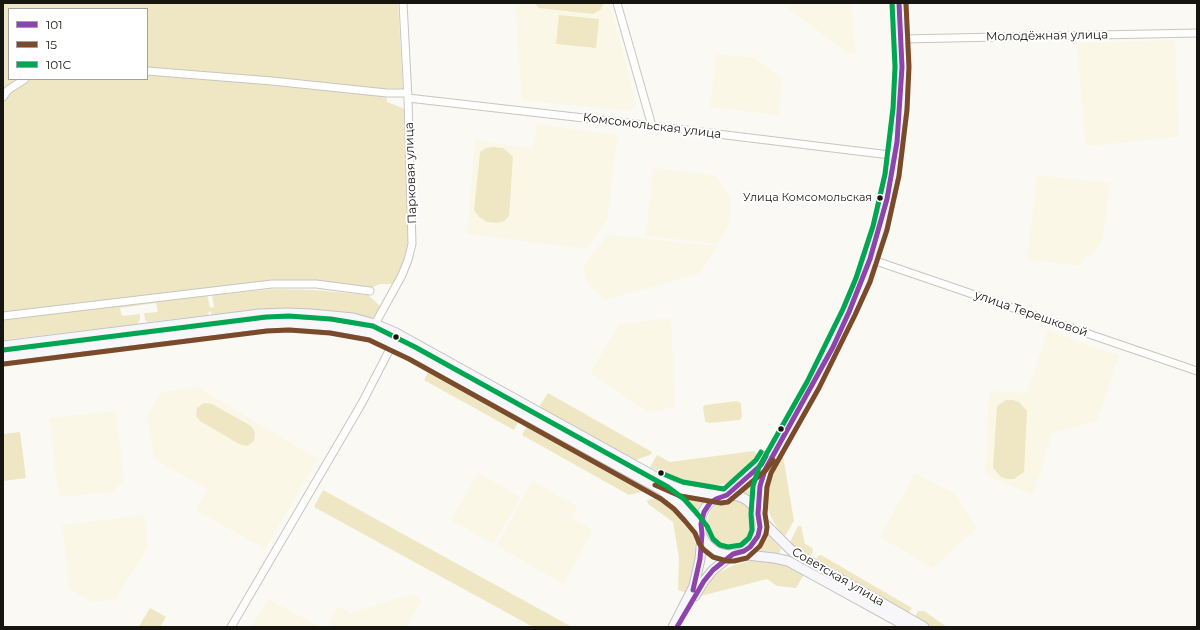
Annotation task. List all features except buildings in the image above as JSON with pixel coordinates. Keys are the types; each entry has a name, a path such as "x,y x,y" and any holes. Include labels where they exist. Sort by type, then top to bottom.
{"main road":[{"path":"894,3 899,40"},
{"path":"677,627 704,581 713,570 736,554 744,551 755,542 759,532 760,486 765,470 830,354 849,312 861,279 887,199 900,109 899,3"},
{"path":"673,627 688,600 698,572 701,518 706,508 716,499 725,496 761,465 835,332 861,279"},
{"path":"3,346 260,314 287,313 332,315 353,318 375,324 403,337 667,484 681,489 746,499 753,506 759,516"},
{"path":"3,356 266,324 289,323 325,325 351,328 371,333 393,343 664,492 679,504 712,548 722,553 736,554"},
{"name":"Парковая улица","path":"371,333 375,324"},
{"name":"Советская улица","path":"759,516 784,544 798,555 924,627"},
{"name":"Советская улица","path":"736,554 788,561 908,627"}],"street":[{"name":"Парковая улица","path":"375,324 402,275 412,244 408,96 403,3"},
{"path":"618,3 652,126"},
{"name":"Молодёжная улица","path":"899,40 1197,33"},
{"name":"Комсомольская улица","path":"148,71 272,81 387,93 893,155"},
{"path":"3,97 8,90 23,80"},
{"name":"улица Терешковой","path":"868,258 1197,371"},
{"path":"3,316 272,284 316,284 370,291"},
{"path":"231,627 358,409 393,343"}],"shaded area":[{"path":"3,3 398,3 403,89 386,88 387,102 405,109 411,238 405,260 392,284 380,284 369,289 319,281 272,280 3,313"},
{"path":"515,3 610,3 636,103 629,111 522,100"},
{"path":"534,3 604,3 600,10 593,14 539,8"},
{"path":"781,3 851,3 856,52 849,54"},
{"path":"559,15 599,19 596,48 556,44"},
{"path":"1175,40 1179,137 1089,146 1085,143 1077,43"},
{"path":"716,54 755,58 783,79 779,115 710,107"},
{"path":"537,124 618,135 607,219 586,249 467,234 475,140 533,148"},
{"path":"486,148 503,148 513,157 509,216 504,221 497,223 487,222 479,217 474,210 480,152"},
{"path":"653,168 715,175 731,198 729,226 717,244 646,236"},
{"path":"1037,175 1110,183 1103,239 1094,253 1085,258 1079,266 1027,259"},
{"path":"607,235 717,246 700,273 605,300 586,282 583,267"},
{"path":"273,289 315,290 368,295 380,306 380,308 375,316 370,318 315,310 285,308 213,316 210,311 207,315 148,322 145,320 144,313 158,312 156,303 120,308 122,316 140,314 140,320 137,324 3,340 3,319 207,294 210,308 214,307 212,295"},
{"path":"290,317 334,319 359,324 359,326 333,322 190,329 190,326 265,318"},
{"path":"671,318 675,406 649,413 590,373 619,324"},
{"path":"186,327 186,330 77,343 78,340"},
{"path":"1048,330 1119,356 1097,421 1052,433 1033,495 985,475 989,391 1027,393"},
{"path":"429,370 520,419 514,430 424,380"},
{"path":"197,387 318,459 265,549 196,510 207,489 154,459 147,416 162,392"},
{"path":"548,393 652,452 650,455 633,461 542,411 540,405"},
{"path":"1006,400 1019,402 1027,411 1024,472 1014,479 1001,477 993,468 997,406"},
{"path":"737,401 741,403 742,417 740,420 708,423 705,421 703,407 705,405"},
{"path":"204,403 212,404 251,426 255,432 254,441 247,446 239,444 200,421 196,416 197,408"},
{"path":"116,411 124,480 113,492 59,497 49,418"},
{"path":"528,424 653,489 629,495 522,435"},
{"path":"20,432 26,478 3,481 3,434"},
{"path":"764,450 767,452 761,461 749,471 728,483 707,487 697,487 675,483 664,479 666,475 650,467 657,455 670,462 754,451 758,455"},
{"path":"778,453 783,456 794,521 785,536 773,521 767,507 765,493 765,482"},
{"path":"478,473 521,497 493,544 451,520"},
{"path":"915,473 955,494 977,528 933,568 880,537"},
{"path":"532,481 578,507 571,518 593,530 564,584 497,546"},
{"path":"750,481 755,481 756,485 755,498 751,500 740,493 739,488"},
{"path":"661,484 707,498 698,519 695,519"},
{"path":"323,490 572,627 533,627 314,507"},
{"path":"664,497 683,514 694,536 697,556 687,593 678,590 679,558 673,522 648,504 647,500"},
{"path":"726,500 736,500 745,504 751,510 754,515 754,533 745,544 736,548 726,548 717,544 711,538 707,529 707,519 711,510 717,504"},
{"path":"144,515 148,546 116,599 92,602 69,589 62,525"},
{"path":"798,526 801,526 805,544 812,548 813,551 810,557 789,544"},
{"path":"763,530 767,530 781,549 778,556 752,553 752,548 757,544"},
{"path":"821,555 912,608 909,612 904,613 816,560 818,556"},
{"path":"756,559 773,559 798,568 804,575 796,588 777,586 767,579 697,597 707,581 714,575 734,565"},
{"path":"412,594 422,600 407,627 336,627 329,623 338,606 350,613"},
{"path":"268,599 320,627 252,627"},
{"path":"150,608 166,617 160,627 139,626"},
{"path":"918,611 924,611 947,627 927,627 914,618"}],"transit line":[{"name":"101С","path":"3,350 266,317 289,316 331,319 373,326 415,347 668,487 684,499 695,511 707,526 713,539 720,545 728,547 741,545 749,538 752,530 751,514 753,486 759,467 807,382 843,309 856,278 873,226 885,174 893,108 895,67 892,3"},
{"name":"101","path":"677,627 704,581 713,570 733,554 744,551 750,547 758,536 760,527 758,514 760,486 765,470 833,347 870,259 887,199 897,142 902,67 899,3"},
{"name":"15","path":"4,364 267,331 289,330 330,333 369,340 409,359 661,499 674,509 685,521 695,533 703,549 713,557 727,561 747,558 760,546 766,534 767,527 765,514 767,487 771,473 819,388 855,315 870,282 887,230 899,176 907,110 909,67 906,3"},
{"name":"101С","path":"661,473 683,482 724,489 756,460 761,452"},
{"name":"101","path":"727,495 761,465 766,456"},
{"name":"15","path":"655,485 680,496 721,503 728,502 766,470 773,460"},
{"name":"101","path":"693,590 700,559 702,534 701,524 704,512 710,503 727,495"}],"place":[{"name":"Улица Комсомольская","path":"880,198"}]}
